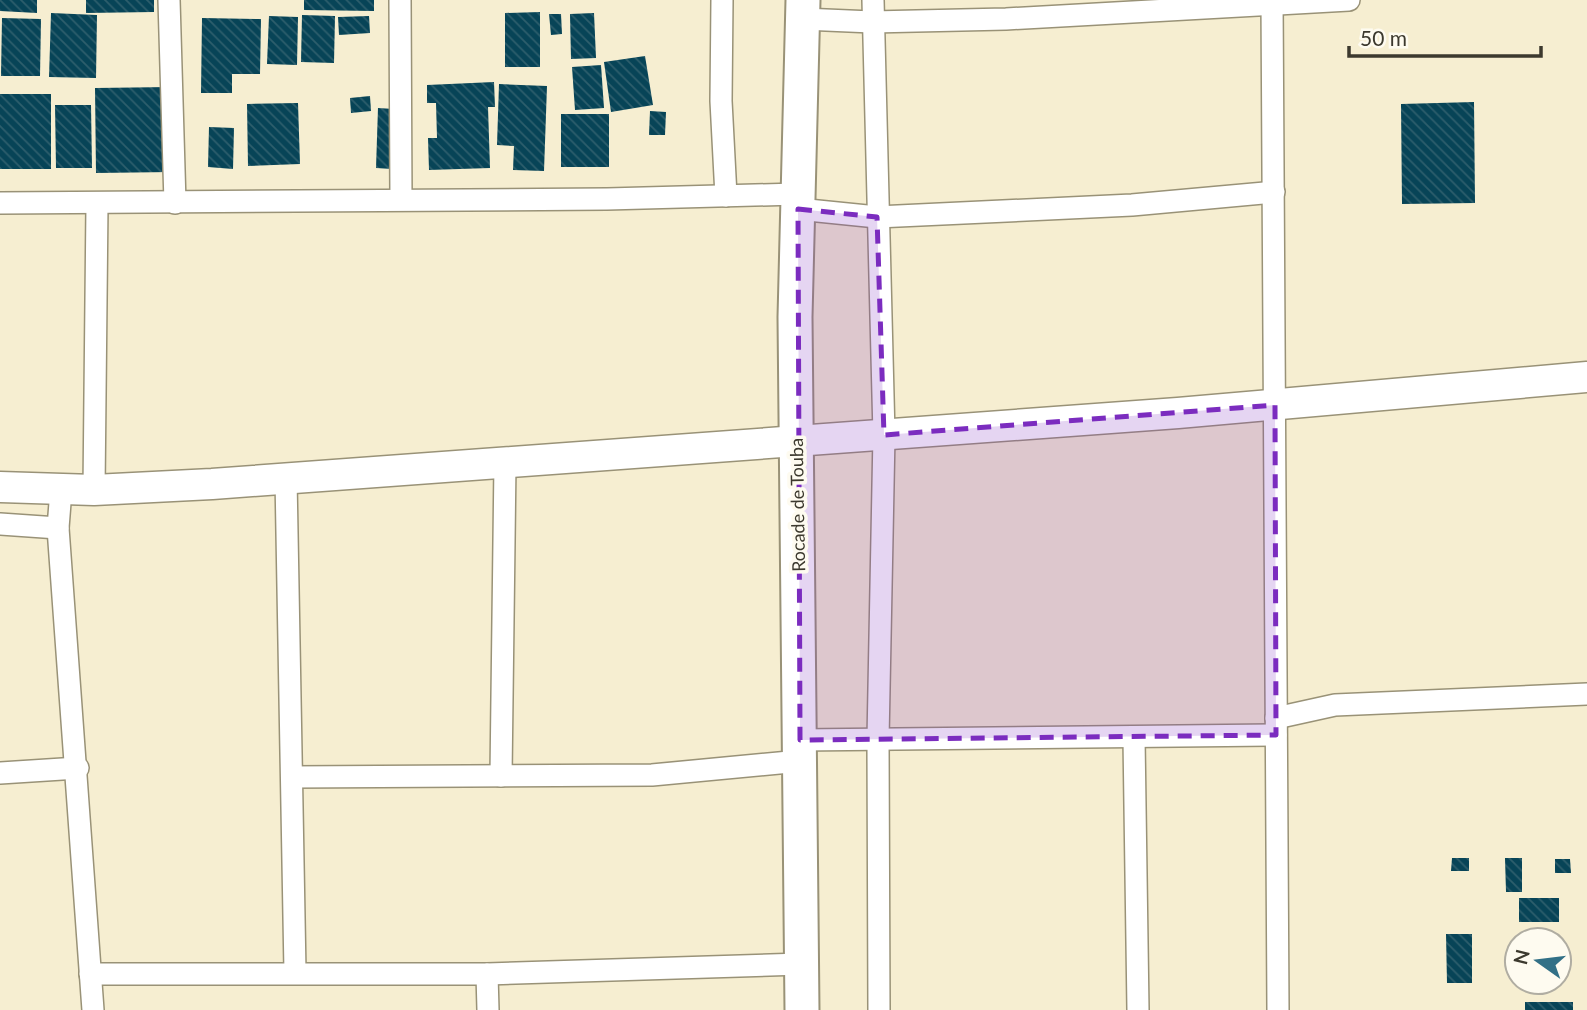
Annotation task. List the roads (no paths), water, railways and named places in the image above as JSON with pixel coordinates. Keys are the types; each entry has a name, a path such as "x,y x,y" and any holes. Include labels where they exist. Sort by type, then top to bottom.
{"main road":[{"name":"Rocade de Touba","path":"802,1010 796,442 797,201 803,10"},
{"path":"0,487 94,489 505,463 1275,405 1587,377"}],"street":[{"path":"169,0 175,203"},
{"path":"400,0 401,199"},
{"path":"722,0 721,101 726,196"},
{"path":"873,0 884,435 878,739 879,1010"},
{"path":"803,10 872,22 1135,5 1349,0"},
{"path":"1272,3 1278,1010"},
{"path":"0,203 97,205 726,196 797,201 877,217 1132,205 1273,192"},
{"path":"94,489 97,205"},
{"path":"501,776 505,463"},
{"path":"286,478 295,972"},
{"path":"61,490 58,528 78,768 93,1010"},
{"path":"0,524 58,528"},
{"path":"292,777 652,775 878,739 1134,738 1276,727 1335,705 1587,694"},
{"path":"1134,738 1138,1010"},
{"path":"0,773 78,768"},
{"path":"90,974 487,974 801,964"},
{"path":"487,974 488,1010"}]}
